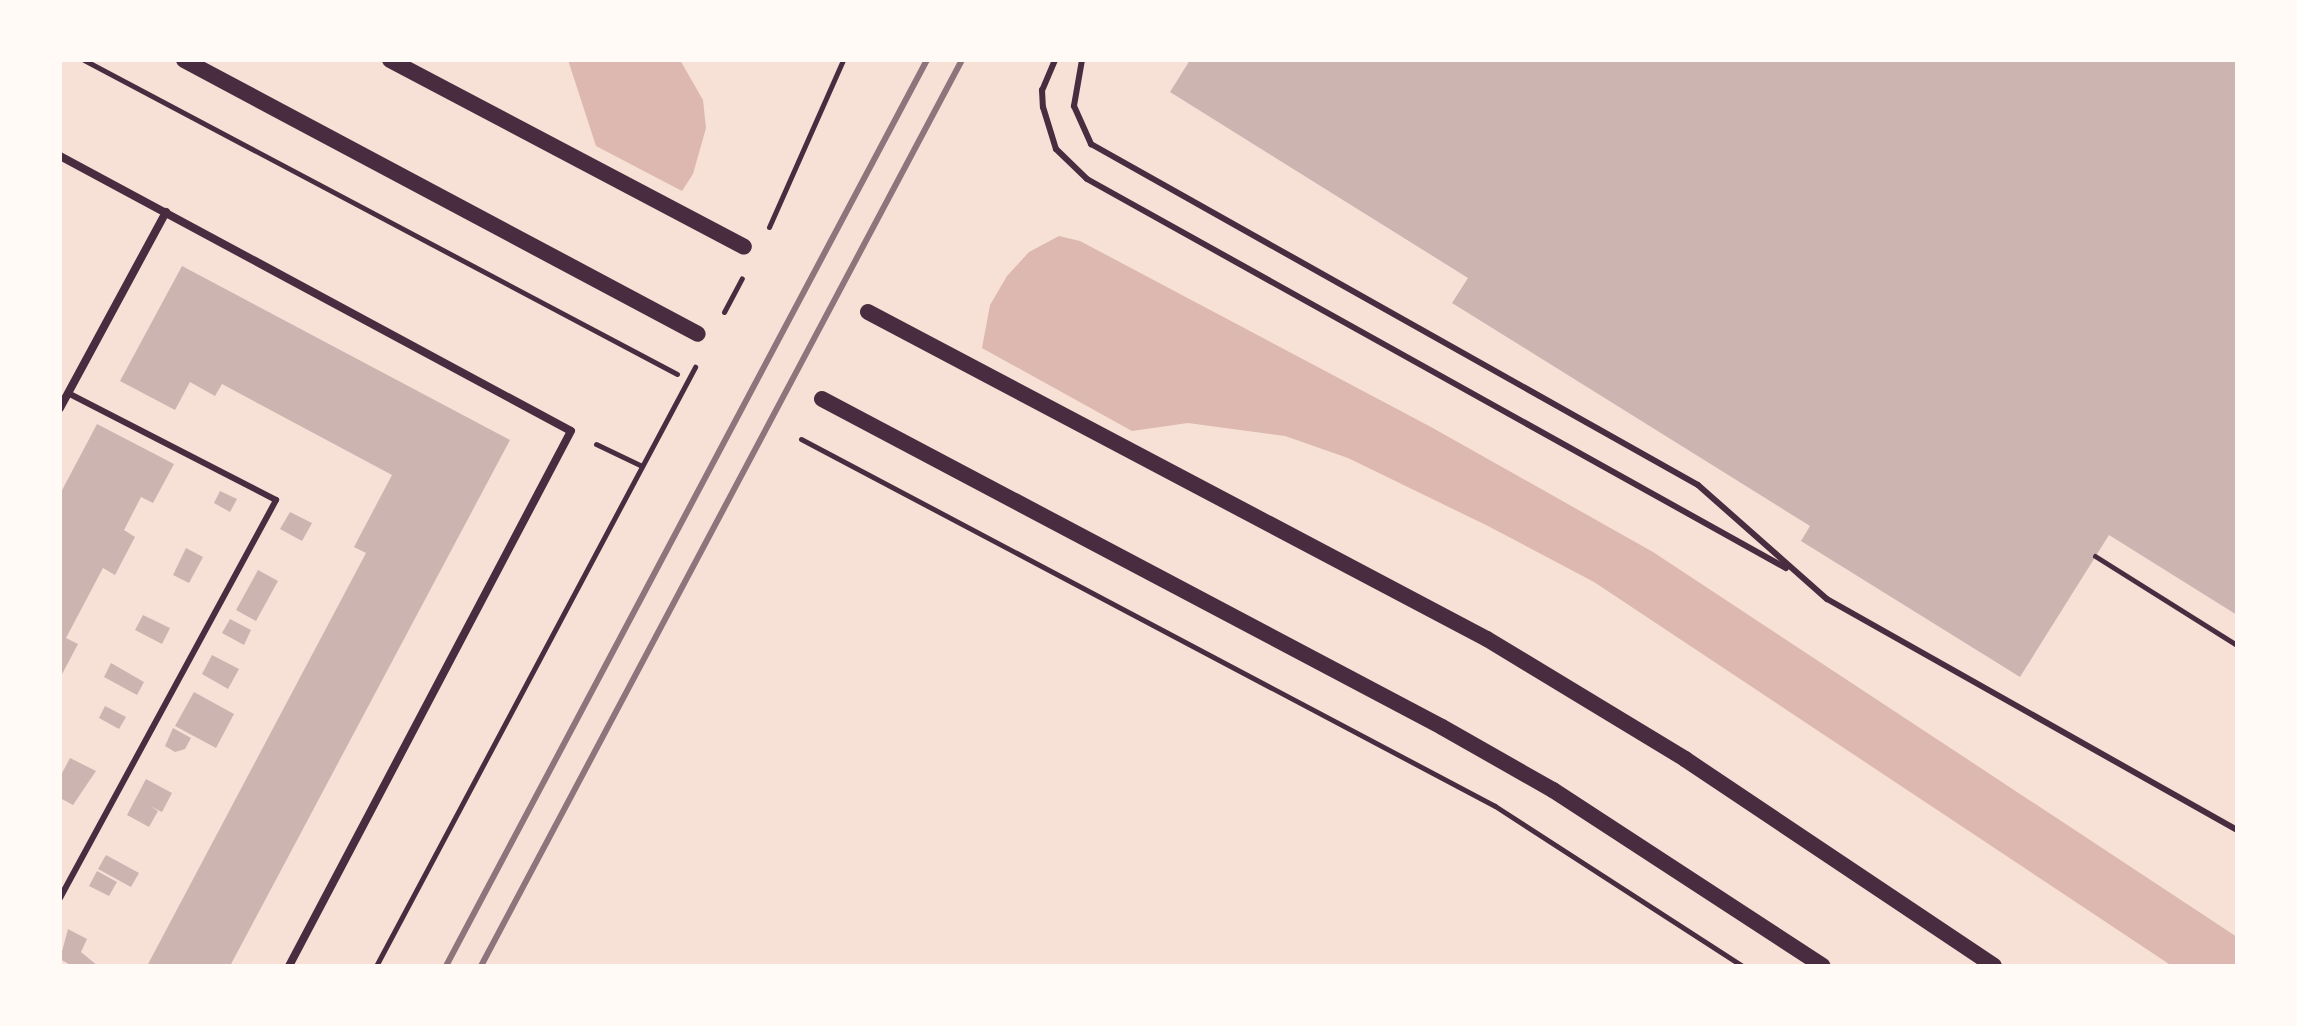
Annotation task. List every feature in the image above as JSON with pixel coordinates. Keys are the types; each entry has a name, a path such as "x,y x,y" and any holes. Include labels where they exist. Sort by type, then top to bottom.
{"main road":[{"path":"184,60 698,334"},
{"path":"390,60 744,247"},
{"path":"868,312 1487,639 1685,759 1994,966"},
{"path":"822,399 1442,727 1553,790 1823,966"}],"street":[{"path":"60,156 571,431 289,966"},
{"path":"60,408 166,212"}],"lane":[{"path":"1055,60 1042,90 1043,107 1056,149 1087,179 1796,574"},
{"path":"1082,60 1074,106 1091,144 1698,485 1827,599 2237,830"},
{"path":"60,898 276,500 68,393"}],"path":[{"path":"84,60 677,374"},
{"path":"761,242 843,60"},
{"path":"716,326 746,270"},
{"path":"376,966 701,354"},
{"path":"571,431 642,466"},
{"path":"801,439 1551,839 1742,966"},
{"path":"2095,556 2237,645"}],"shaded area":[{"path":"568,60 680,60 703,100 706,128 693,174 682,191 596,146"},
{"path":"1059,236 1080,241 1431,427 1653,552 2237,937 2237,966 2172,966 1594,582 1488,526 1348,458 1285,436 1188,423 1132,431 982,348 990,305 1007,276 1029,252"}],"building":[{"path":"1190,60 2237,60 2237,615 2109,535 2020,677 1801,541 1810,526 1452,303 1468,278 1170,92"},
{"path":"182,266 510,440 230,966 147,966 366,553 354,547 392,475 222,384 215,396 190,382 175,410 120,381"},
{"path":"97,424 174,464 153,503 141,497 124,530 135,537 115,575 103,568 66,638 78,644 60,678 60,494"},
{"path":"220,491 237,499 230,512 214,503"},
{"path":"290,512 312,523 302,541 280,529"},
{"path":"186,548 203,557 189,583 173,575"},
{"path":"258,570 278,581 256,621 236,610"},
{"path":"143,615 170,628 162,644 135,630"},
{"path":"230,619 251,630 244,645 222,633"},
{"path":"212,655 239,669 228,689 202,674"},
{"path":"111,663 144,682 137,695 104,677"},
{"path":"194,692 234,714 216,748 175,726"},
{"path":"105,706 126,717 119,729 99,718"},
{"path":"173,728 191,738 185,749 175,752 165,746"},
{"path":"70,758 96,771 73,805 60,798 61,775"},
{"path":"146,779 172,793 162,812 150,806 158,811 149,827 127,815"},
{"path":"106,855 139,873 131,887 98,869"},
{"path":"97,871 117,882 109,896 89,886"},
{"path":"68,929 87,939 81,952 98,966 72,966 60,959"}],"railway":[{"path":"446,966 927,60"},
{"path":"481,966 962,60"}]}
